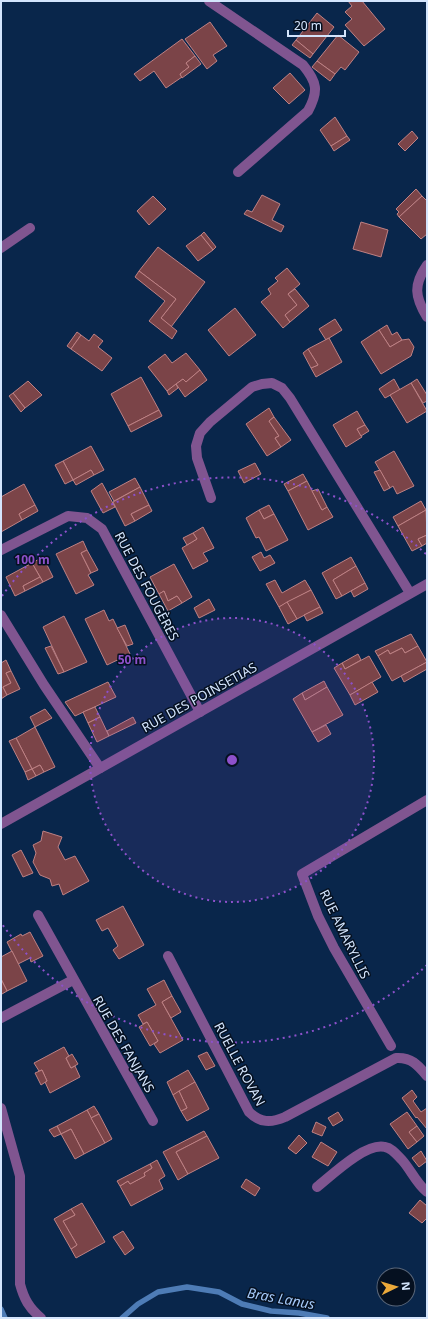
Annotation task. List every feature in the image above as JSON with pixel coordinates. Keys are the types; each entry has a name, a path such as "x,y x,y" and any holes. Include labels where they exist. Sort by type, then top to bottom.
{"street":[{"path":"209,1 303,65 312,76 316,88 314,99 308,111 238,172"},
{"path":"1,248 30,228"},
{"path":"427,266 418,284 417,294 418,303 427,317"},
{"path":"211,498 197,458 196,446 200,433 210,422 252,387 272,383 282,388 290,398 410,593"},
{"name":"RUE DES FOUGÈRES","path":"1,550 68,516 87,518 102,528 200,712"},
{"name":"RUE DES POINSETIAS","path":"1,824 427,584"},
{"path":"1,616 44,686 100,768"},
{"name":"RUE AMARYLLIS","path":"391,1046 334,948 318,916 302,874 427,800"},
{"name":"RUE DES FANJANS","path":"38,915 153,1121"},
{"name":"RUELLE ROVAN","path":"168,956 249,1112 255,1119 269,1121 285,1118 396,1058 412,1060 427,1076"},
{"path":"1,1018 73,980"},
{"path":"1,1108 20,1176 20,1284 24,1299 32,1311 41,1318"},
{"path":"317,1187 360,1153 371,1148 383,1146 393,1151 421,1187 427,1192"}],"building":[{"path":"348,1 362,1 385,29 364,46 345,25 352,19 345,12 352,6"},
{"path":"317,13 334,27 313,54 296,40"},
{"path":"210,22 227,46 213,55 217,61 207,69 185,39"},
{"path":"338,35 359,52 345,70 341,67 335,74 317,61"},
{"path":"182,39 195,56 186,63 189,67 180,74 182,77 166,88 154,71 140,81 134,74"},
{"path":"296,40 313,54 310,58 292,45"},
{"path":"195,56 201,64 182,78 180,74 189,67 186,63"},
{"path":"317,61 335,74 330,81 312,67"},
{"path":"290,73 305,90 289,104 273,88"},
{"path":"335,117 347,136 331,146 320,130"},
{"path":"412,131 418,138 405,151 398,144"},
{"path":"347,136 350,140 334,151 331,146"},
{"path":"416,189 422,196 399,217 397,214 399,212 396,209"},
{"path":"262,195 280,204 272,220 284,226 281,232 244,214 247,210 252,212"},
{"path":"153,196 166,209 149,225 137,211"},
{"path":"422,196 427,201 427,234 421,239 399,217"},
{"path":"361,222 388,230 381,257 353,249"},
{"path":"204,232 216,247 213,250 201,235"},
{"path":"201,235 213,250 198,261 186,246"},
{"path":"158,247 205,282 171,327 161,318 176,299 139,271"},
{"path":"287,268 300,284 288,294 297,305 285,315 290,322 283,328 261,302 271,294 268,289 278,281 275,278"},
{"path":"139,271 176,299 161,318 177,331 172,339 149,321 165,301 135,277"},
{"path":"295,289 309,306 290,322 285,315 297,305 288,294"},
{"path":"235,308 256,335 229,356 208,330"},
{"path":"335,319 342,330 326,340 319,329"},
{"path":"387,325 392,335 397,332 402,340 390,347 379,330"},
{"path":"379,330 390,347 402,340 409,339 414,347 411,356 381,374 361,342"},
{"path":"77,332 81,335 71,349 67,346"},
{"path":"94,334 103,341 98,347 112,358 102,371 71,349 81,335 89,341"},
{"path":"329,338 342,362 316,377 311,368 318,365 308,349"},
{"path":"308,349 318,365 311,368 303,353"},
{"path":"186,353 200,370 186,382 183,379 167,391 148,367 165,354 172,363"},
{"path":"200,370 207,380 185,397 176,384 183,379 186,382"},
{"path":"141,377 159,410 128,426 111,394"},
{"path":"394,379 400,390 385,398 379,389"},
{"path":"417,379 427,395 427,401 423,403 411,383"},
{"path":"28,381 42,395 25,408 13,393"},
{"path":"411,383 427,411 407,423 390,395"},
{"path":"176,384 178,388 169,395 167,391"},
{"path":"13,393 25,408 21,412 9,396"},
{"path":"269,408 274,417 269,421 279,436 275,438 281,447 267,456 246,424"},
{"path":"159,410 162,416 131,432 128,426"},
{"path":"357,411 365,425 357,429 362,437 346,447 333,425"},
{"path":"274,417 291,440 281,447 275,438 279,436 269,421"},
{"path":"365,425 369,431 361,436 357,429"},
{"path":"91,446 104,470 94,475 91,470 73,480 63,461"},
{"path":"394,451 414,486 397,494 393,486 390,488 375,462"},
{"path":"63,461 73,480 65,484 55,465"},
{"path":"255,463 261,474 244,483 238,471"},
{"path":"91,470 94,475 76,485 73,480"},
{"path":"380,470 390,488 384,491 374,472"},
{"path":"303,474 307,481 288,491 284,484"},
{"path":"135,478 140,487 114,501 109,492"},
{"path":"307,481 322,510 327,507 333,517 308,530 288,491"},
{"path":"102,483 115,507 103,513 91,491"},
{"path":"24,484 35,505 19,514 22,520 1,532 1,497"},
{"path":"140,487 149,505 131,514 135,521 125,526 113,502"},
{"path":"318,489 327,507 322,510 312,491"},
{"path":"421,501 426,510 398,526 393,517"},
{"path":"35,505 38,511 22,520 19,514"},
{"path":"149,505 152,511 135,521 131,514"},
{"path":"269,505 274,514 264,519 259,510"},
{"path":"259,510 264,519 274,514 288,540 266,551 259,537 256,538 246,518"},
{"path":"426,510 427,535 418,539 422,546 412,551 398,526"},
{"path":"203,527 214,548 203,553 208,561 193,569 182,548 197,539 193,533"},
{"path":"193,533 197,539 187,545 183,538"},
{"path":"427,535 427,543 422,546 418,539"},
{"path":"83,541 87,550 81,553 91,573 88,575 94,585 76,594 56,554"},
{"path":"87,550 98,570 91,573 81,553"},
{"path":"261,552 264,558 270,555 275,563 260,571 252,557"},
{"path":"43,557 53,577 43,582 32,563"},
{"path":"351,557 356,566 333,580 342,596 336,599 322,573"},
{"path":"32,563 40,577 23,586 25,591 15,596 6,577"},
{"path":"174,564 192,597 182,603 177,596 168,601 164,591 159,594 150,577"},
{"path":"356,566 365,583 342,596 333,580"},
{"path":"40,577 43,582 25,591 23,586"},
{"path":"275,580 282,593 305,580 311,590 279,607 266,584"},
{"path":"365,583 368,589 354,597 351,591"},
{"path":"311,590 320,607 297,619 287,602"},
{"path":"164,591 168,601 177,596 182,603 168,611 159,594"},
{"path":"209,599 215,610 199,618 194,608"},
{"path":"287,602 297,619 288,624 279,607"},
{"path":"320,607 323,613 307,621 304,615"},
{"path":"104,610 109,621 113,619 130,654 107,665 85,619"},
{"path":"64,616 87,662 64,672 43,627"},
{"path":"125,625 133,644 127,646 117,628"},
{"path":"411,634 418,646 405,653 402,648 390,654 388,650 378,656 375,651"},
{"path":"51,646 64,672 58,674 45,648"},
{"path":"418,646 427,662 392,681 378,656 388,650 390,654 402,648 405,653"},
{"path":"358,654 361,660 345,669 342,663"},
{"path":"369,656 381,677 350,695 334,668 342,663 345,669"},
{"path":"6,660 11,671 6,673 11,683 3,687 7,695 1,699 1,663"},
{"path":"427,662 427,669 404,682 401,676"},
{"path":"11,671 20,689 7,695 3,687 11,683 6,673"},
{"path":"324,681 327,687 305,700 302,693"},
{"path":"108,682 116,697 75,716 65,702"},
{"path":"372,682 378,692 355,705 350,695"},
{"path":"327,687 343,715 312,732 293,699 302,693 305,700"},
{"path":"95,707 100,717 88,723 83,712"},
{"path":"45,709 52,718 35,727 30,717"},
{"path":"100,717 109,736 97,742 88,723"},
{"path":"133,717 136,723 109,736 107,731"},
{"path":"326,725 331,734 318,742 312,732"},
{"path":"35,727 55,767 44,772 40,765 32,769 16,738"},
{"path":"16,738 32,769 25,772 9,741"},
{"path":"40,765 44,772 36,776 32,769"},
{"path":"32,769 36,776 28,780 25,772"},
{"path":"43,831 62,837 58,847 65,860 75,856 89,881 63,895 59,884 52,886 50,879 40,875 33,862 36,853 33,845 41,841"},
{"path":"21,850 33,873 23,877 12,855"},
{"path":"123,906 144,945 119,959 113,950 118,946 108,928 102,931 96,920"},
{"path":"30,932 43,956 31,962 30,958 18,964 7,942 21,934 22,936"},
{"path":"12,951 27,981 7,991 1,979 1,957"},
{"path":"1,979 7,991 2,994 1,993"},
{"path":"164,980 172,996 162,1002 183,1040 160,1053 154,1044 158,1041 147,1022 143,1024 138,1015 156,1005 147,989"},
{"path":"172,996 181,1012 171,1018 162,1002"},
{"path":"147,1022 158,1041 150,1046 139,1027"},
{"path":"64,1047 69,1056 66,1058 71,1068 75,1066 80,1077 50,1093 42,1070 39,1071 34,1063"},
{"path":"207,1052 215,1066 206,1070 198,1056"},
{"path":"72,1054 78,1064 71,1068 66,1058"},
{"path":"42,1070 47,1081 41,1085 35,1073"},
{"path":"188,1070 195,1082 173,1095 167,1082"},
{"path":"195,1082 209,1109 187,1121 181,1111 187,1108 179,1091"},
{"path":"412,1090 417,1097 413,1101 421,1112 427,1108 427,1129 417,1117 416,1118 402,1098"},
{"path":"179,1091 187,1108 181,1111 173,1095"},
{"path":"94,1106 99,1114 91,1118 87,1110"},
{"path":"87,1110 105,1143 84,1154 71,1129 61,1134 57,1126"},
{"path":"338,1112 343,1120 333,1126 328,1118"},
{"path":"407,1112 417,1126 409,1132 417,1142 408,1149 390,1124"},
{"path":"99,1114 112,1139 105,1143 91,1118"},
{"path":"316,1122 326,1127 322,1136 312,1132"},
{"path":"57,1126 61,1134 54,1137 49,1130"},
{"path":"417,1126 424,1136 417,1142 409,1132"},
{"path":"71,1129 84,1154 75,1159 61,1134"},
{"path":"204,1131 207,1136 176,1152 188,1174 178,1180 163,1152"},
{"path":"299,1135 307,1143 296,1154 288,1148"},
{"path":"207,1136 219,1158 188,1174 176,1152"},
{"path":"321,1142 337,1152 328,1166 312,1157"},
{"path":"421,1151 427,1161 419,1167 412,1158"},
{"path":"157,1160 165,1176 159,1180 163,1189 131,1206 120,1186 128,1181 130,1184 145,1176 144,1173 152,1168 150,1164"},
{"path":"150,1164 152,1168 144,1173 145,1176 130,1184 128,1181 120,1186 117,1181"},
{"path":"246,1179 260,1188 255,1196 241,1187"},
{"path":"420,1200 427,1206 427,1218 422,1223 409,1213"},
{"path":"82,1203 105,1242 76,1258 71,1249 77,1245 63,1221 75,1215 71,1209"},
{"path":"71,1209 75,1215 63,1221 77,1245 71,1249 54,1219"},
{"path":"123,1231 134,1248 125,1255 113,1237"}],"waterway":[{"name":"Bras Lanus","path":"122,1318 138,1304 158,1292 187,1287 219,1292 242,1304 271,1311 299,1313 327,1318"},
{"name":"Bras Lanus","path":"1,1309 5,1318"}]}
